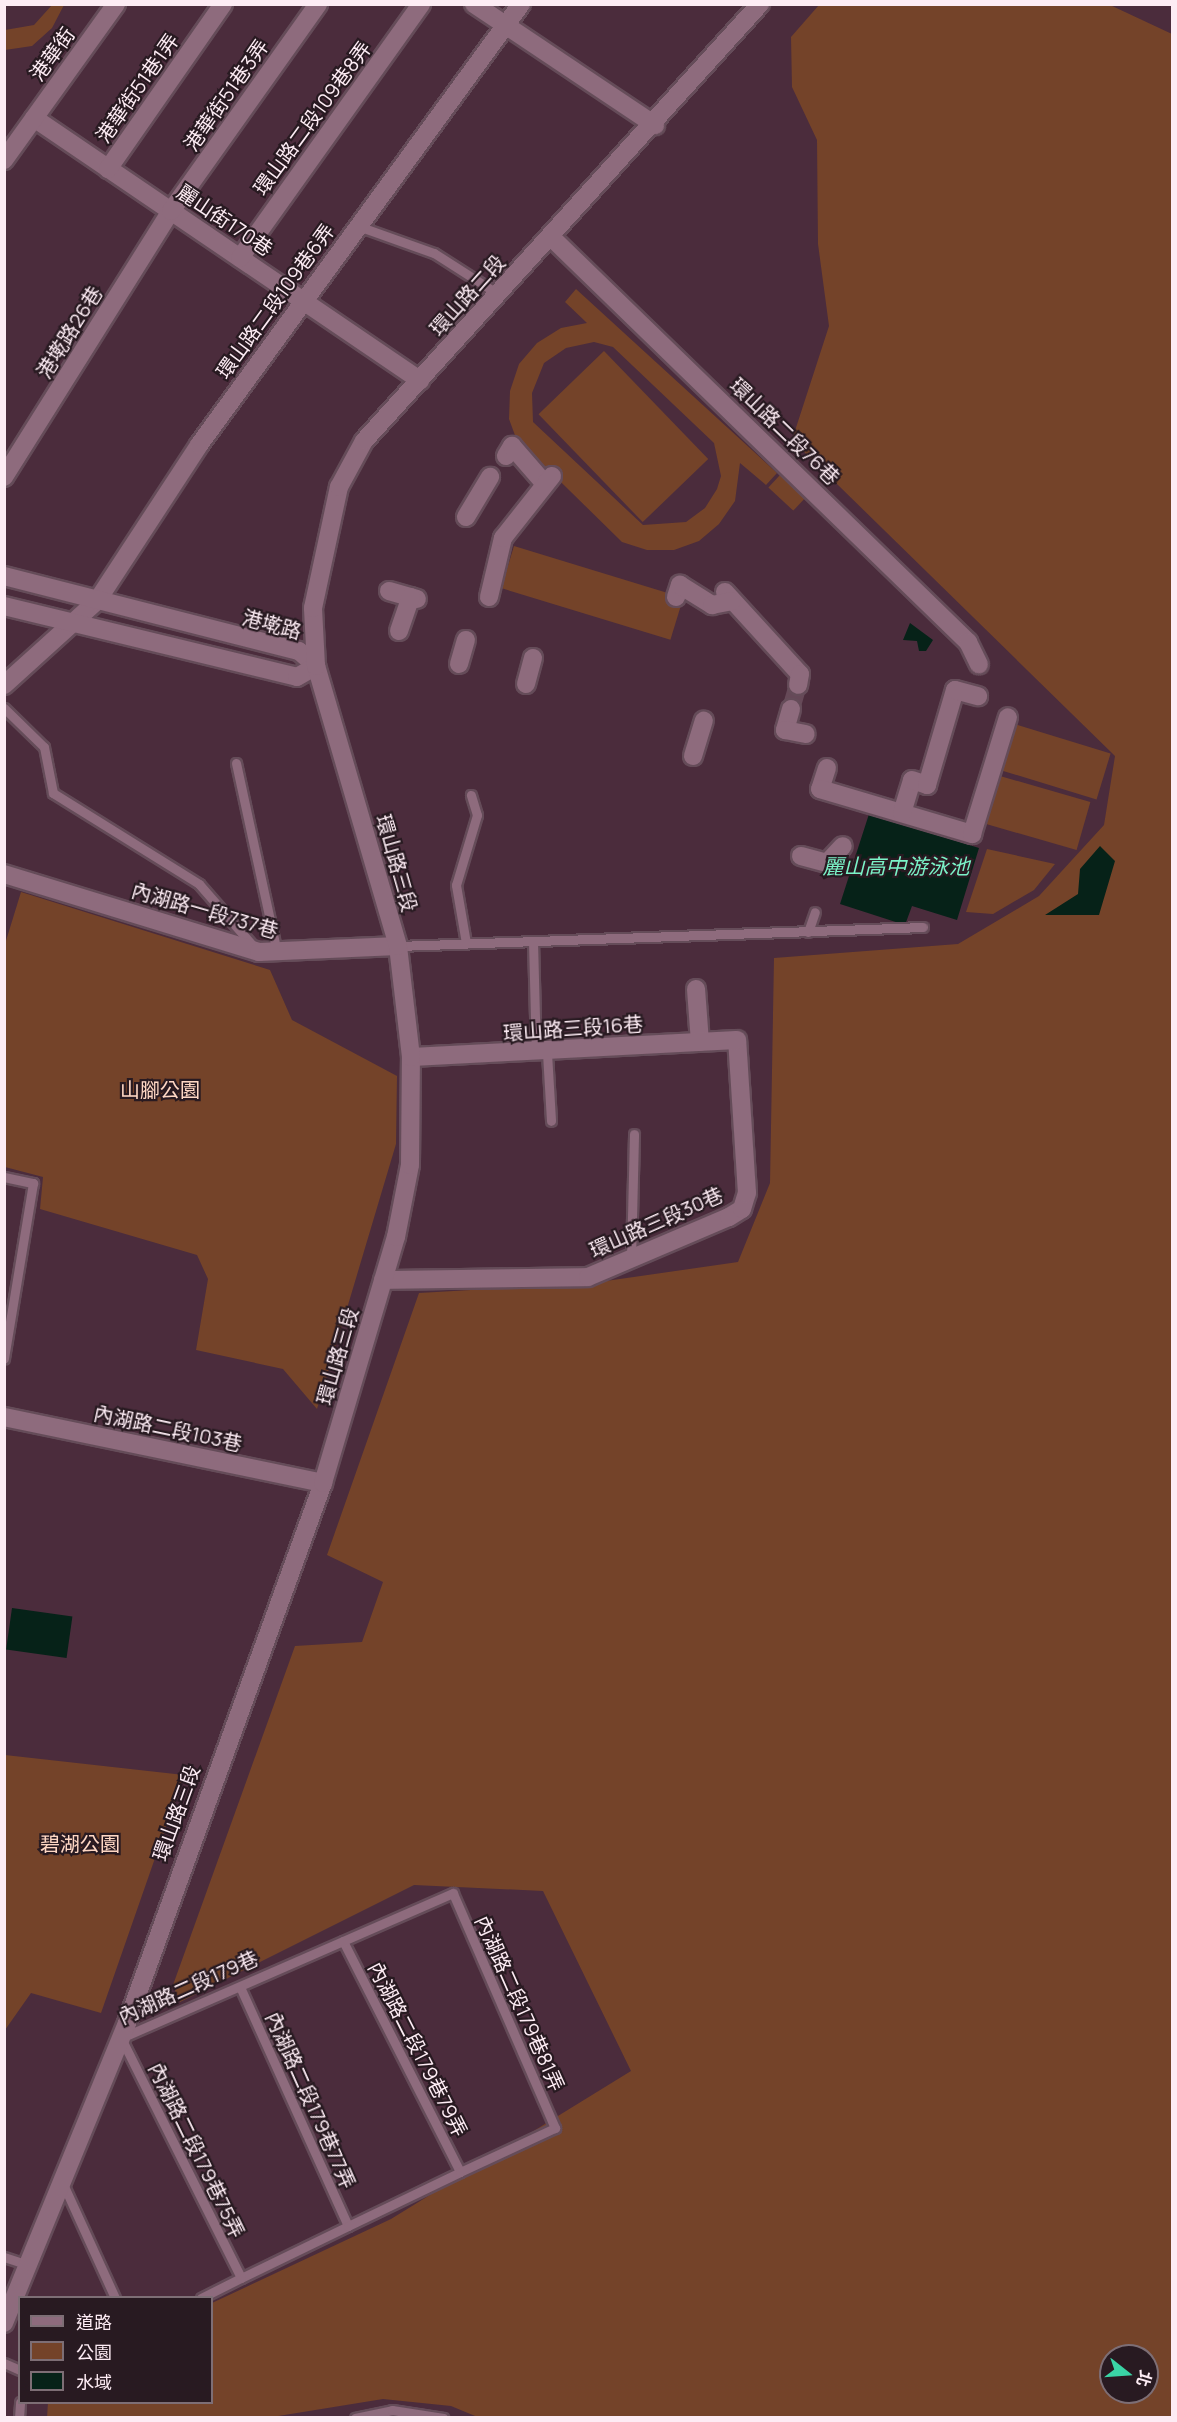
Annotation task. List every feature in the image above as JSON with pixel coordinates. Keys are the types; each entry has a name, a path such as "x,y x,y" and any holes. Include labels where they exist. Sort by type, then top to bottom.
{"street":[{"name":"港華街","path":"4,160 116,4"},
{"name":"港華街51巷1弄","path":"108,169 223,4"},
{"name":"港華街51巷3弄","path":"171,211 318,4"},
{"name":"環山路二段109巷8弄","path":"240,258 421,4"},
{"path":"474,4 655,125"},
{"name":"環山路二段109巷6弄","path":"4,685 68,622 98,601 199,445 521,4"},
{"name":"環山路二段","path":"316,666 313,608 339,487 364,441 550,236 655,125 760,4"},
{"name":"麗山街170巷","path":"34,118 420,380"},
{"name":"港墘路26巷","path":"4,477 171,211"},
{"name":"環山路二段76巷","path":"550,236 968,642 979,665"},
{"path":"489,597 503,538 549,480 512,446 506,456"},
{"path":"466,517 490,477"},
{"name":"港墘路","path":"4,576 299,651 316,666 297,677 4,606"},
{"path":"676,597 680,585 712,605 729,596 800,674 798,685"},
{"path":"389,591 414,598 399,631"},
{"path":"459,664 466,640"},
{"path":"526,684 533,658"},
{"name":"環山路三段","path":"121,2038 323,1483 383,1280 410,1165 411,1058 398,946 316,666"},
{"path":"902,813 912,780 927,784 955,690 978,696"},
{"path":"791,709 785,730 806,734"},
{"path":"826,768 820,789 972,834 1008,717"},
{"path":"693,756 704,721"},
{"path":"801,856 827,863 843,846"},
{"name":"內湖路一段737巷","path":"4,874 268,954 398,946"},
{"path":"696,989 700,1042"},
{"name":"環山路三段16巷","path":"411,1058 542,1053 737,1040"},
{"name":"環山路三段30巷","path":"383,1280 588,1277 742,1209 747,1171 737,1040"},
{"name":"內湖路二段103巷","path":"4,1417 323,1483"},
{"name":"內湖路二段179巷","path":"4,2323 63,2186 121,2038"}],"lane":[{"path":"358,226 434,254 498,294"},
{"path":"4,708 44,747 53,793 199,884 268,954"},
{"path":"236,763 268,954"},
{"path":"466,943 456,885 477,815 471,795"},
{"path":"808,932 815,912"},
{"path":"398,946 923,927"},
{"path":"533,941 542,1053 551,1121"},
{"path":"631,1258 634,1134"},
{"path":"4,1177 33,1183 4,1359"},
{"name":"內湖路二段179巷","path":"121,2038 241,1989 453,1893"},
{"name":"內湖路二段179巷81弄","path":"453,1893 555,2128 460,2172"},
{"name":"內湖路二段179巷79弄","path":"343,1941 460,2172"},
{"name":"內湖路二段179巷77弄","path":"241,1989 348,2226"},
{"name":"內湖路二段179巷75弄","path":"121,2038 241,2278"},
{"path":"205,2296 460,2172"},
{"path":"63,2186 114,2296"},
{"path":"4,2257 28,2265"},
{"path":"4,2363 18,2369"},
{"path":"355,2418 392,2410 443,2418"}],"green space":[{"path":"52,5 64,5 52,28 32,46 5,50 5,30 34,25"},
{"path":"819,5 1110,5 1172,34 1172,2417 480,2418 451,2406 383,2399 266,2418 47,2418 48,2404 213,2404 213,2303 391,2219 631,2071 543,1891 414,1885 180,2002 173,1985 295,1646 362,1642 383,1582 327,1555 419,1293 592,1283 738,1262 770,1183 774,958 958,944 1039,896 1104,825 1115,756 792,440 829,326 818,244 817,140 792,87 791,37"},
{"path":"576,289 777,473 766,485 740,463 735,501 719,524 699,541 674,550 647,550 622,542 516,438 509,419 510,391 519,364 537,343 561,328 587,323 565,302","holes":["594,342 613,347 714,443 721,476 717,489 705,508 686,522 643,525 533,422 532,393 544,363 566,348"]},
{"path":"604,351 708,459 643,522 539,414"},
{"path":"780,475 805,498 793,511 768,487"},
{"path":"514,546 683,598 670,640 501,588"},
{"path":"1014,724 1111,754 1097,799 1000,770"},
{"path":"1000,776 1090,802 1077,850 986,824"},
{"path":"987,849 1055,864 1034,890 993,914 966,912"},
{"name":"山腳公園","path":"21,892 270,970 292,1020 397,1076 396,1144 317,1409 283,1369 196,1350 208,1279 197,1255 40,1209 43,1177 5,1167 5,944"},
{"name":"碧湖公園","path":"5,1755 184,1775 101,2013 31,1993 5,2030"}],"water":[{"path":"910,623 933,640 926,651 919,651 917,641 903,640"},
{"name":"麗山高中游泳池","path":"869,814 979,848 957,920 912,906 905,925 840,904"},
{"path":"1100,846 1115,861 1099,915 1045,915 1078,894 1080,869"},
{"path":"12,1608 72,1616 67,1658 6,1650"}],"tunnel":[{"path":"791,709 798,685"}]}
